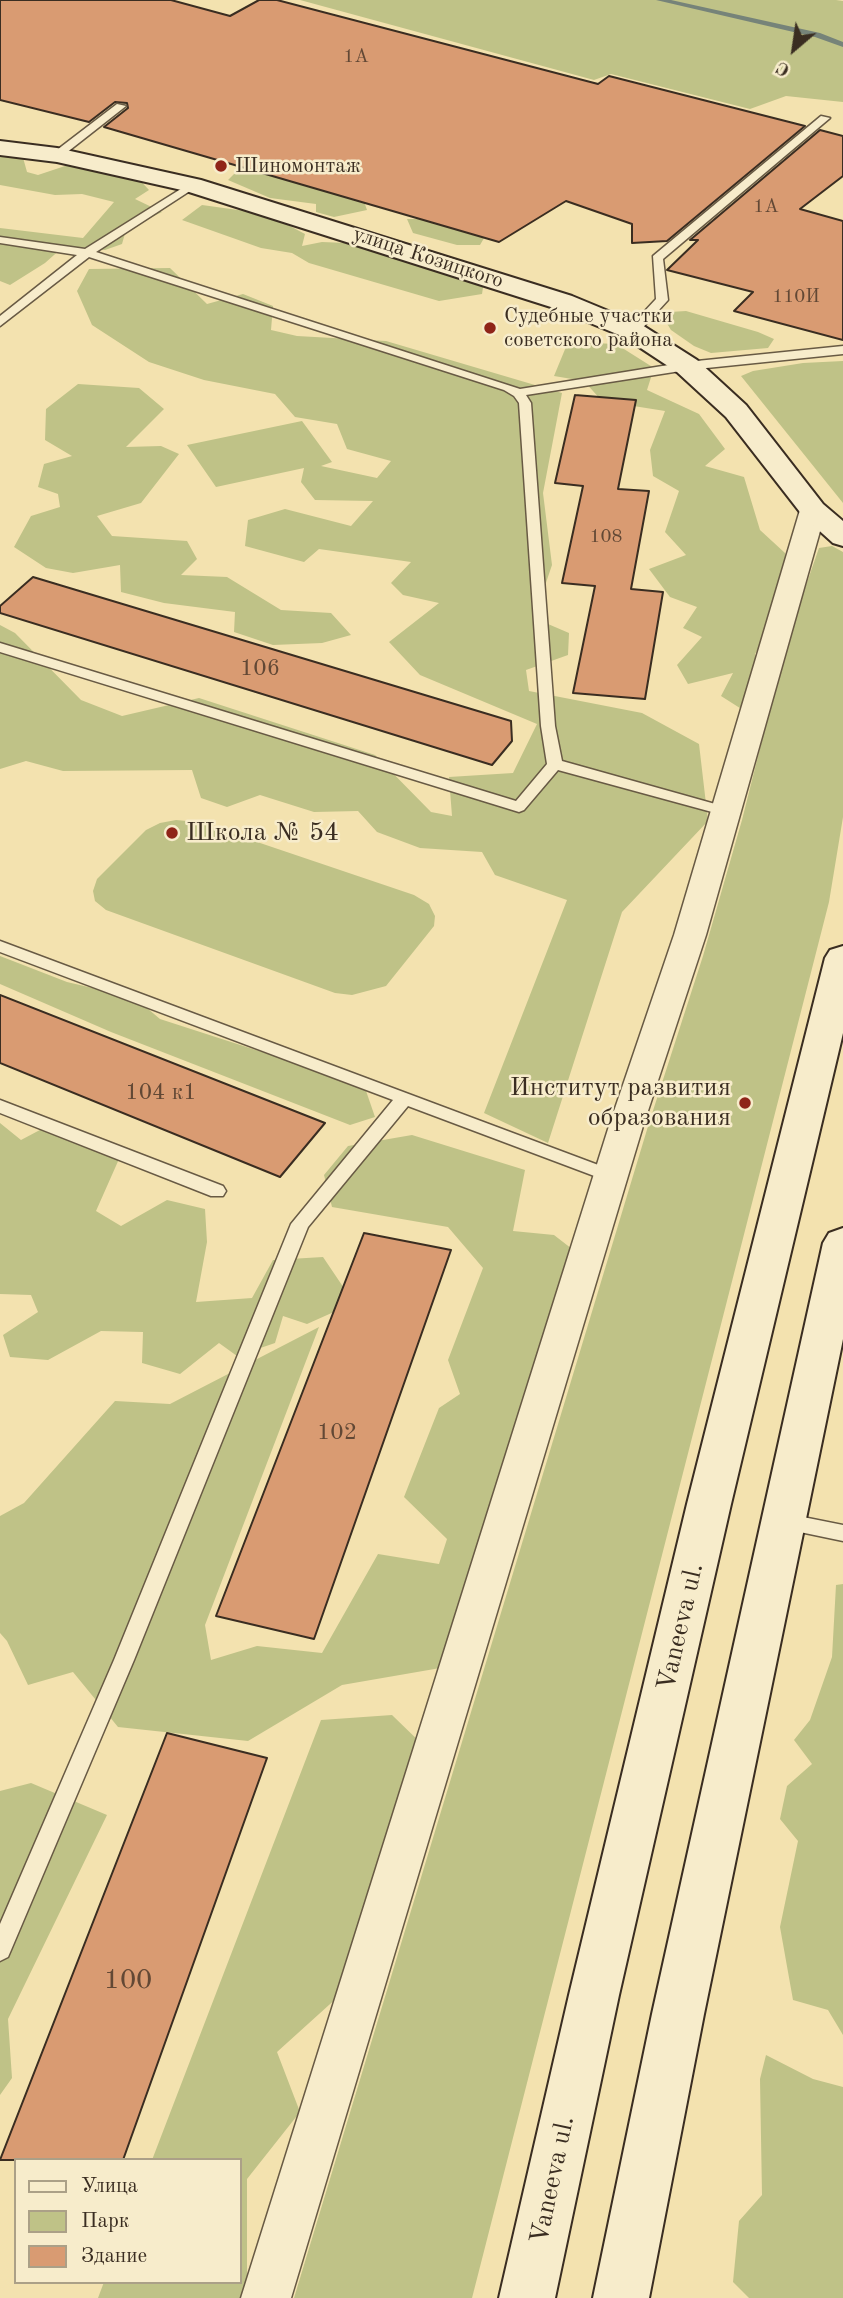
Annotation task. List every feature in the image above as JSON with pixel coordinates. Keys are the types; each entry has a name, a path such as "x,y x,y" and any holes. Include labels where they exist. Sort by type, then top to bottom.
{"main road":[{"name":"улица Козицкого","path":"0,148 57,155 192,185 563,302 633,331 688,366 736,411 804,498 843,537"},
{"name":"Vaneeva ul.","path":"527,2298 603,1954 843,958"},
{"path":"621,2298 678,2014 843,1243"}],"street":[{"path":"266,2298 611,1176 728,813 804,498"}],"lane":[{"path":"57,155 121,106"},
{"path":"633,331 662,300 657,258 825,118"},
{"path":"0,322 87,253 192,185"},
{"path":"0,240 87,253 508,387 518,393 525,403 548,726 555,764"},
{"path":"518,393 688,366 843,350"},
{"path":"0,647 519,807 555,764"},
{"path":"555,764 728,813"},
{"path":"0,946 611,1176"},
{"path":"0,1950 124,1661 300,1224 404,1099"},
{"path":"0,1106 217,1191"},
{"path":"783,1521 843,1533"}],"green space":[{"path":"300,0 843,1 843,102 786,96 750,109 611,74 594,80"},
{"path":"22,154 27,172 38,175 74,163 136,176 149,190 135,199 162,212 126,230 122,244 105,250 63,247 45,263 10,285 0,281 0,228 83,238 114,202 82,194 55,195 0,185 0,155"},
{"path":"273,169 361,193 367,210 334,217 316,212 316,204 270,198 228,180 238,170"},
{"path":"202,205 267,214 305,234 302,246 322,242 371,244 484,281 482,294 439,301 309,263 292,253 261,248 182,220"},
{"path":"407,219 438,219 450,228 474,226 487,233 480,245 457,245 413,233"},
{"path":"170,268 207,304 243,294 273,306 271,330 297,336 386,341 562,393 543,493 552,565 534,618 569,633 568,655 526,670 529,691 642,713 699,744 708,821 622,912 548,1143 484,1113 567,900 495,875 482,852 420,848 377,832 358,811 314,812 260,795 227,807 201,798 192,770 63,771 26,761 0,769 0,625 15,633 81,700 122,716 199,698 375,755 431,812 452,816 449,777 513,773 537,724 420,675 389,642 439,603 403,595 391,583 411,562 319,549 304,562 245,546 248,520 285,509 351,526 373,501 315,500 301,482 304,468 216,487 187,445 302,421 332,462 321,466 377,478 391,461 347,449 337,424 295,417 275,394 204,380 149,362 92,325 77,291 89,269"},
{"path":"686,311 774,339 768,348 711,353 694,346 671,330 663,317 670,312"},
{"path":"568,342 616,344 654,368 647,390 699,414 725,449 705,466 744,477 760,530 785,553 794,587 755,654 767,690 743,710 721,696 733,673 688,684 677,665 702,637 683,628 697,607 670,597 649,569 686,555 665,532 679,491 653,476 650,450 665,411 602,401 584,381 554,376"},
{"path":"843,361 843,503 741,376 753,371 803,363"},
{"path":"78,384 139,388 164,409 126,447 161,446 179,454 141,503 97,516 112,536 187,541 197,559 181,575 227,577 281,610 331,613 351,635 322,643 273,645 234,632 235,612 164,603 121,592 120,565 73,573 46,568 14,547 31,516 60,507 58,494 38,487 44,464 72,456 45,440 46,409"},
{"path":"832,546 843,552 843,817 829,902 472,2298 294,2298 649,1123 703,956 742,820 788,637 819,548"},
{"path":"176,820 198,822 414,895 429,904 435,916 434,926 386,986 352,995 335,993 106,910 95,901 93,891 97,879 146,830 160,823"},
{"path":"0,956 67,982 135,998 160,1019 364,1085 375,1117 350,1125 111,1032 0,984"},
{"path":"55,1122 123,1150 96,1211 121,1226 167,1200 205,1209 207,1242 196,1302 252,1298 273,1260 323,1257 354,1303 307,1324 283,1316 275,1343 237,1356 219,1343 180,1374 142,1363 143,1332 101,1331 48,1360 10,1357 3,1335 38,1312 31,1295 0,1294 0,1123 21,1140"},
{"path":"412,1135 525,1170 513,1231 554,1235 594,1266 446,1667 342,1685 248,1741 118,1727 73,1672 28,1685 7,1641 0,1633 0,1516 24,1503 115,1401 170,1404 319,1327 205,1625 211,1660 257,1646 322,1653 378,1554 439,1564 447,1539 404,1497 439,1408 460,1394 448,1360 483,1268 448,1227 332,1207 324,1175 348,1146"},
{"path":"843,1584 843,2035 828,2010 793,2000 780,1927 798,1841 780,1819 787,1786 812,1764 794,1740 810,1720 832,1657 836,1585"},
{"path":"392,1715 425,1747 350,1986 277,2052 300,2112 247,2179 247,2295 245,2298 98,2298 103,2284 242,2284 242,2158 153,2158 321,1720"},
{"path":"31,1783 107,1815 8,2019 12,2078 0,2095 0,1791"},
{"path":"766,2055 813,2079 843,2087 843,2298 749,2298 733,2282 739,2221 762,2195 760,2079"}],"building":[{"path":"0,0 171,0 230,16 259,0 277,0 598,84 609,76 805,126 667,241 632,243 632,224 566,201 499,242 104,127 128,108 127,103 115,102 89,122 0,100"},
{"path":"820,130 843,136 843,176 800,209 843,221 843,340 734,311 753,292 667,270 698,240 690,240"},
{"path":"575,395 636,400 618,489 649,491 631,589 663,592 645,699 573,693 595,586 562,583 583,486 555,483"},
{"path":"33,577 511,721 512,741 492,765 0,613 0,606"},
{"path":"0,995 325,1123 280,1177 0,1063"},
{"path":"364,1233 451,1250 314,1639 216,1616"},
{"path":"167,1733 267,1758 124,2158 0,2160"}],"waterway":[{"path":"660,0 817,35 843,45"}],"place":[{"name":"Шиномонтаж","path":"221,166"},
{"name":"Судебные участки советского района","path":"490,328"},
{"name":"Школа № 54","path":"172,833"},
{"name":"Институт развития образования","path":"745,1103"}]}
